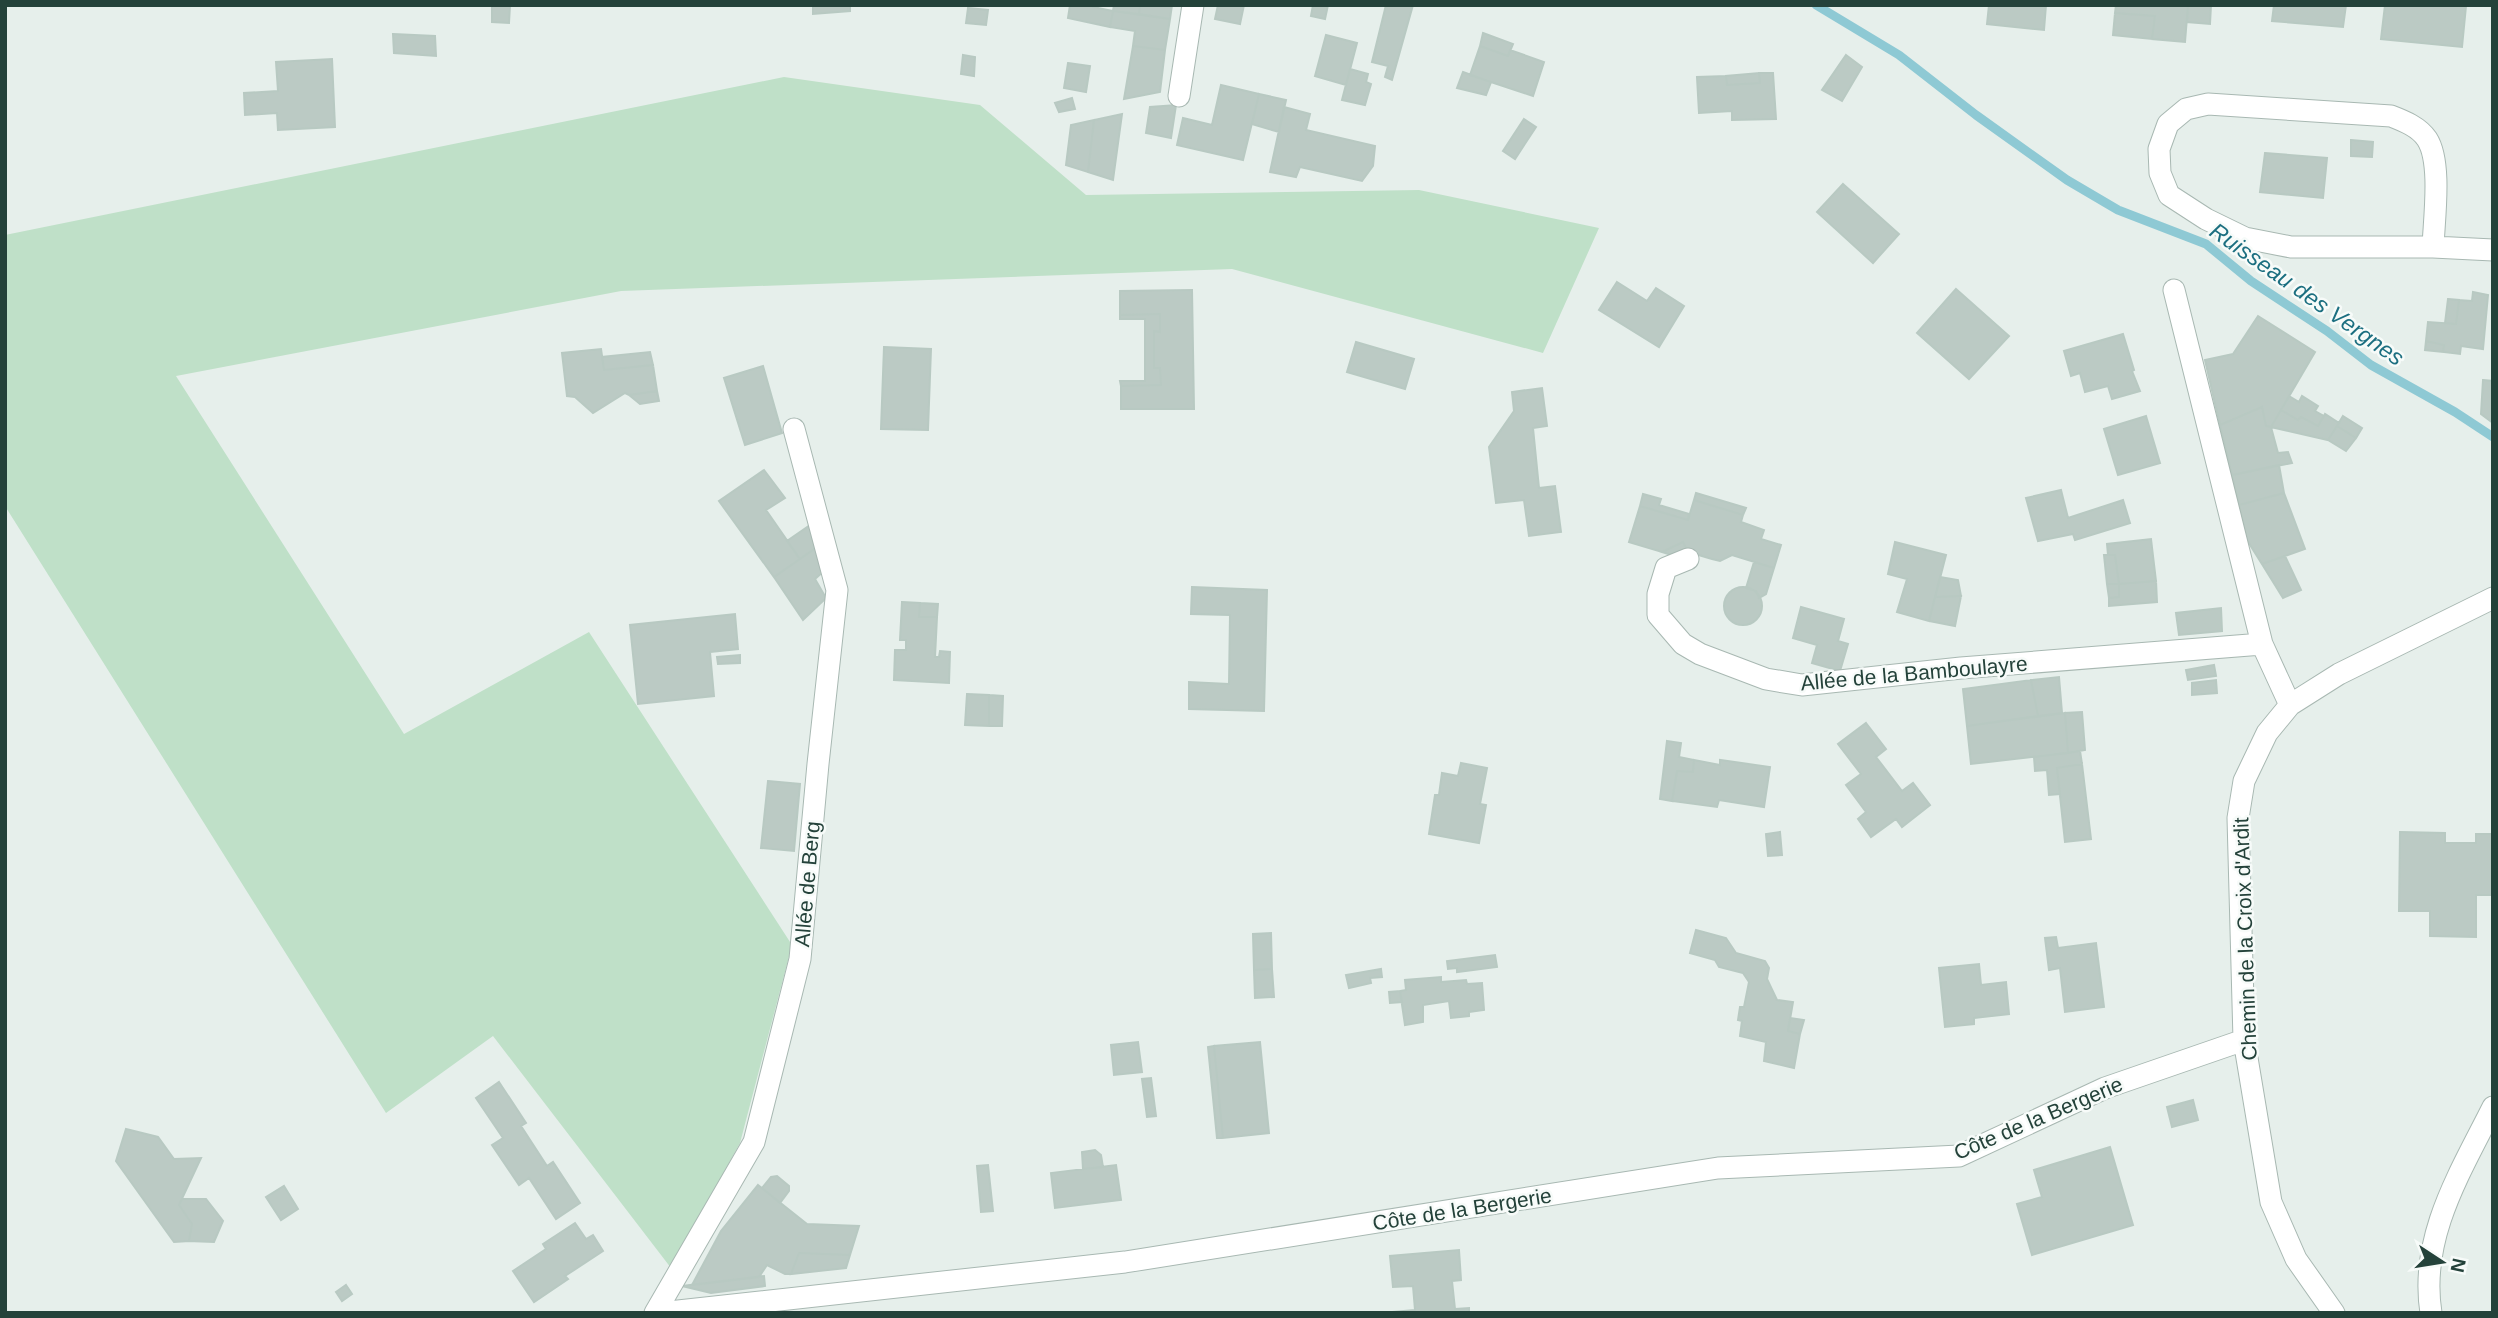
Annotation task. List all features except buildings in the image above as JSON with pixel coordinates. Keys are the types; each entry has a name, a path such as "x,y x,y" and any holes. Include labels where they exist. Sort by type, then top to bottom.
{"street":[{"path":"1179,96 1193,5"},
{"path":"2433,247 2435,162 2427,139 2410,124 2391,116 2208,104 2186,109 2168,124 2159,149 2160,173 2169,195 2206,219 2245,238 2291,247 2433,247 2493,250"},
{"path":"2174,290 2262,644 2290,705"},
{"name":"Allée de Berg","path":"657,1313 754,1142 800,959 837,590 794,429"},
{"name":"Allée de la Bamboulayre","path":"1688,559 1666,568 1658,594 1658,615 1684,644 1700,654 1766,680 1802,685 1961,668 2262,644"},
{"name":"Chemin de la Croix d'Ardit","path":"2334,1313 2297,1259 2271,1202 2244,1040 2238,818 2244,781 2267,733 2290,705 2339,674 2493,598"},
{"name":"Côte de la Bergerie","path":"657,1313 1125,1262 1718,1168 1959,1156 2105,1088 2244,1040"},
{"path":"2431,1313 2427,1289 2431,1246 2451,1192 2493,1107"}],"green space":[{"path":"784,77 980,105 1086,195 1419,190 1599,228 1543,353 1232,269 621,291 176,376 404,734 589,632 792,945 740,1143 671,1268 493,1036 386,1113 5,506 5,235"}],"waterway":[{"name":"Ruisseau des Vergnes","path":"1816,5 1899,55 1976,115 2067,180 2118,210 2206,244 2251,281 2327,331 2371,365 2455,412 2493,437"}]}
